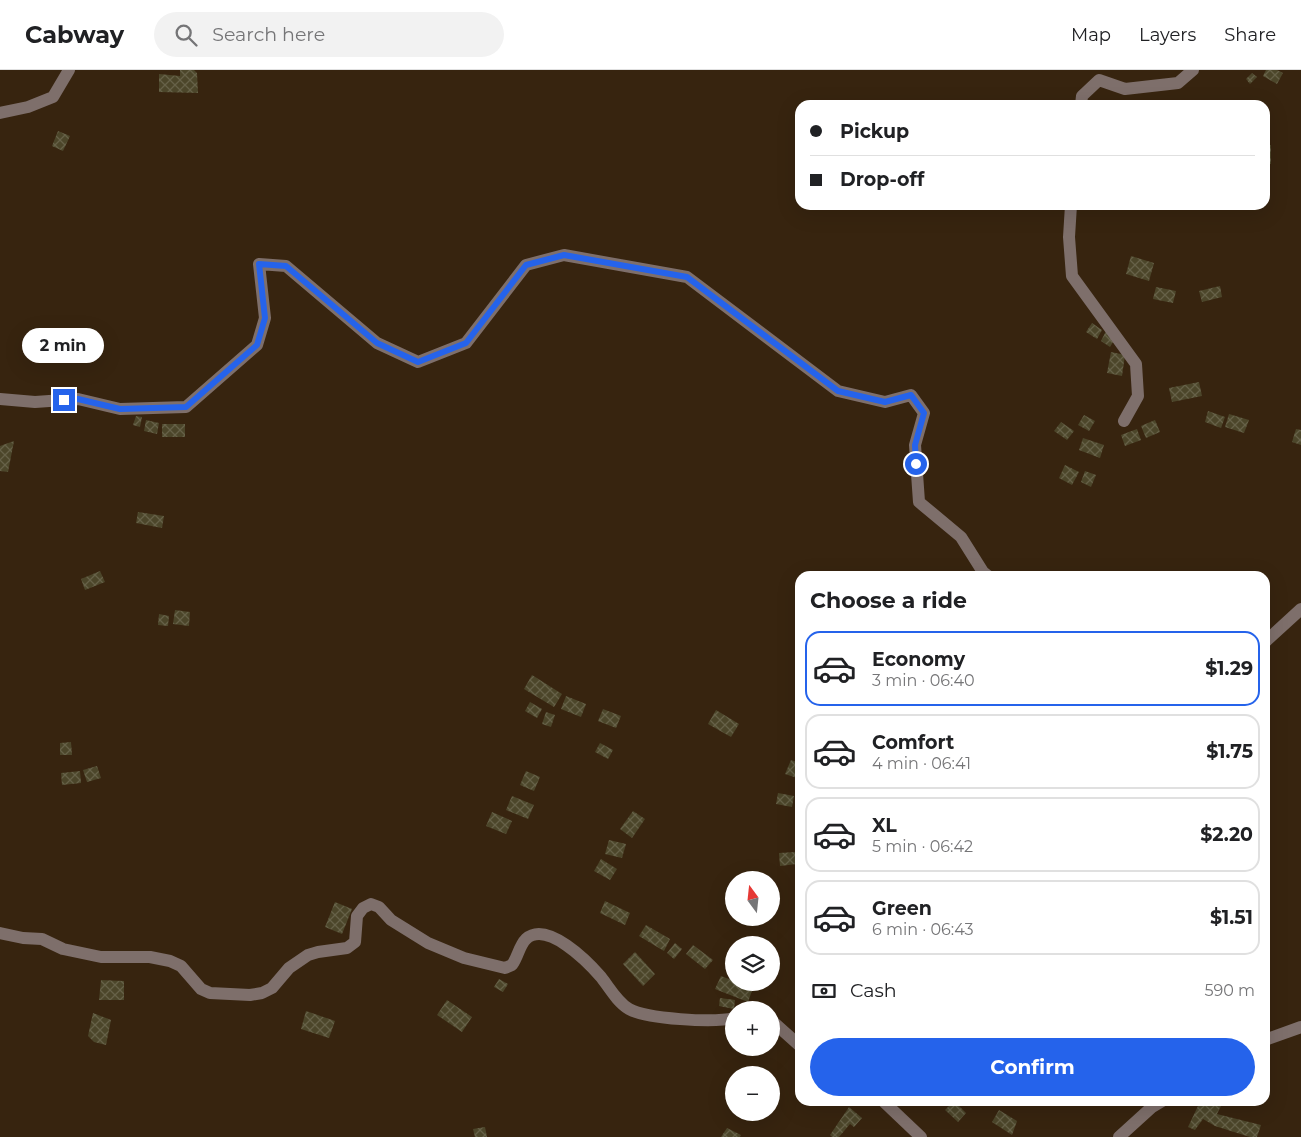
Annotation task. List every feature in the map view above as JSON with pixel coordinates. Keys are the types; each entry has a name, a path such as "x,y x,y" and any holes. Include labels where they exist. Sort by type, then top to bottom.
{"street":[{"path":"0,113 28,107 53,97 69,70"},
{"path":"1082,100 1082,96 1099,80 1125,89 1178,83 1193,70"},
{"path":"1071,210 1069,237 1072,276 1136,364 1138,396 1124,421"},
{"path":"0,399 35,402 78,399 120,409 186,407 257,345 265,318 259,264 286,266 377,343 418,362 466,343 526,265 564,255 687,277 838,391 885,402 911,395 924,413 915,445 919,502 962,537 982,571"},
{"path":"1270,637 1301,609"},
{"path":"0,933 23,938 42,939 63,949 101,957 150,957 170,960 181,966 201,989 210,992 250,995 262,993 272,988 289,968 308,955 347,948 355,942 357,916 362,908 371,904 379,907 391,920 428,943 464,958 505,968 512,965 522,944 528,937 537,934 547,934 569,947 600,976 628,1009 643,1014 685,1020 725,1020"},
{"path":"1270,1038 1301,1026"},
{"path":"780,1028 795,1042"},
{"path":"888,1106 922,1137"},
{"path":"1119,1137 1155,1106"}],"building":[{"path":"180,70 194,70 197,73 198,93 159,92 159,74 180,76"},
{"path":"1266,70 1277,70 1283,73 1277,84 1263,76"},
{"path":"1252,73 1257,77 1250,84 1246,79"},
{"path":"58,131 70,136 63,151 52,146"},
{"path":"1270,145 1271,145 1270,164"},
{"path":"1131,256 1154,263 1149,281 1126,274"},
{"path":"1220,286 1222,297 1202,302 1199,291"},
{"path":"1156,287 1176,291 1173,303 1153,299"},
{"path":"1092,323 1102,330 1097,339 1086,332"},
{"path":"1106,331 1116,337 1110,347 1101,341"},
{"path":"1111,352 1125,355 1122,376 1107,373"},
{"path":"1199,382 1202,396 1172,402 1169,388"},
{"path":"1208,411 1225,417 1221,428 1205,422"},
{"path":"1229,414 1249,420 1244,433 1225,427"},
{"path":"1084,415 1095,421 1089,431 1078,425"},
{"path":"136,416 142,417 140,427 133,425"},
{"path":"146,420 159,423 157,434 144,431"},
{"path":"1155,420 1160,432 1146,438 1141,426"},
{"path":"1061,422 1074,431 1067,440 1054,431"},
{"path":"162,424 185,424 185,437 162,437"},
{"path":"1137,429 1141,440 1125,446 1121,435"},
{"path":"1296,429 1301,430 1301,445 1292,442"},
{"path":"1083,438 1104,445 1100,458 1079,450"},
{"path":"14,441 8,472 0,471 0,446"},
{"path":"1065,465 1079,472 1072,485 1059,478"},
{"path":"1085,471 1096,475 1091,487 1081,482"},
{"path":"138,512 164,516 162,528 136,523"},
{"path":"100,571 105,582 85,590 81,579"},
{"path":"175,610 190,612 189,626 173,624"},
{"path":"159,614 169,616 168,626 158,625"},
{"path":"532,675 562,694 554,707 524,689"},
{"path":"566,696 586,704 581,717 561,709"},
{"path":"530,702 542,709 537,718 525,711"},
{"path":"603,709 621,716 616,728 598,721"},
{"path":"716,710 739,724 731,737 708,724"},
{"path":"546,712 555,715 551,727 542,724"},
{"path":"71,742 72,755 60,755 60,743"},
{"path":"600,743 613,750 608,759 595,752"},
{"path":"791,760 795,761 795,777 785,774"},
{"path":"97,766 101,778 87,782 83,770"},
{"path":"80,771 81,783 62,785 61,773"},
{"path":"526,771 540,777 534,791 520,785"},
{"path":"778,793 794,796 792,807 776,804"},
{"path":"512,796 534,805 528,819 506,810"},
{"path":"633,811 645,819 632,838 620,829"},
{"path":"492,812 512,821 506,834 486,826"},
{"path":"609,840 626,844 622,858 605,854"},
{"path":"795,852 795,864 780,866 779,853"},
{"path":"601,859 617,869 610,880 594,871"},
{"path":"605,901 630,913 625,925 600,913"},
{"path":"335,902 352,909 342,934 325,927"},
{"path":"646,925 670,939 664,951 639,936"},
{"path":"675,943 682,949 674,959 667,953"},
{"path":"693,945 713,960 705,969 686,954"},
{"path":"635,952 655,974 643,986 623,964"},
{"path":"721,976 725,978 725,991 752,991 748,1001 745,1001 715,989"},
{"path":"499,979 508,984 503,992 494,987"},
{"path":"101,980 124,981 124,1000 99,1000"},
{"path":"720,998 735,1000 725,1001 725,1007 719,1006"},
{"path":"447,1000 472,1017 462,1032 437,1015"},
{"path":"306,1011 335,1021 329,1038 301,1029"},
{"path":"93,1013 111,1020 106,1045 94,1042 88,1036"},
{"path":"949,1106 959,1106 966,1113 958,1122 945,1110"},
{"path":"1198,1106 1221,1106 1217,1114 1261,1125 1257,1137 1250,1137 1215,1126 1203,1119 1195,1130 1188,1127"},
{"path":"849,1107 862,1118 854,1127 850,1124 839,1137 832,1137 830,1135"},
{"path":"999,1110 1017,1121 1012,1135 992,1122"},
{"path":"485,1127 487,1137 475,1137 473,1129"},
{"path":"727,1128 741,1135 740,1137 721,1137"}],"route":[{"path":"64,400 78,399 120,409 186,407 257,345 265,318 259,264 286,266 377,343 418,362 466,343 526,265 564,255 687,277 838,391 885,402 911,395 924,413 915,445 916,464"}]}
